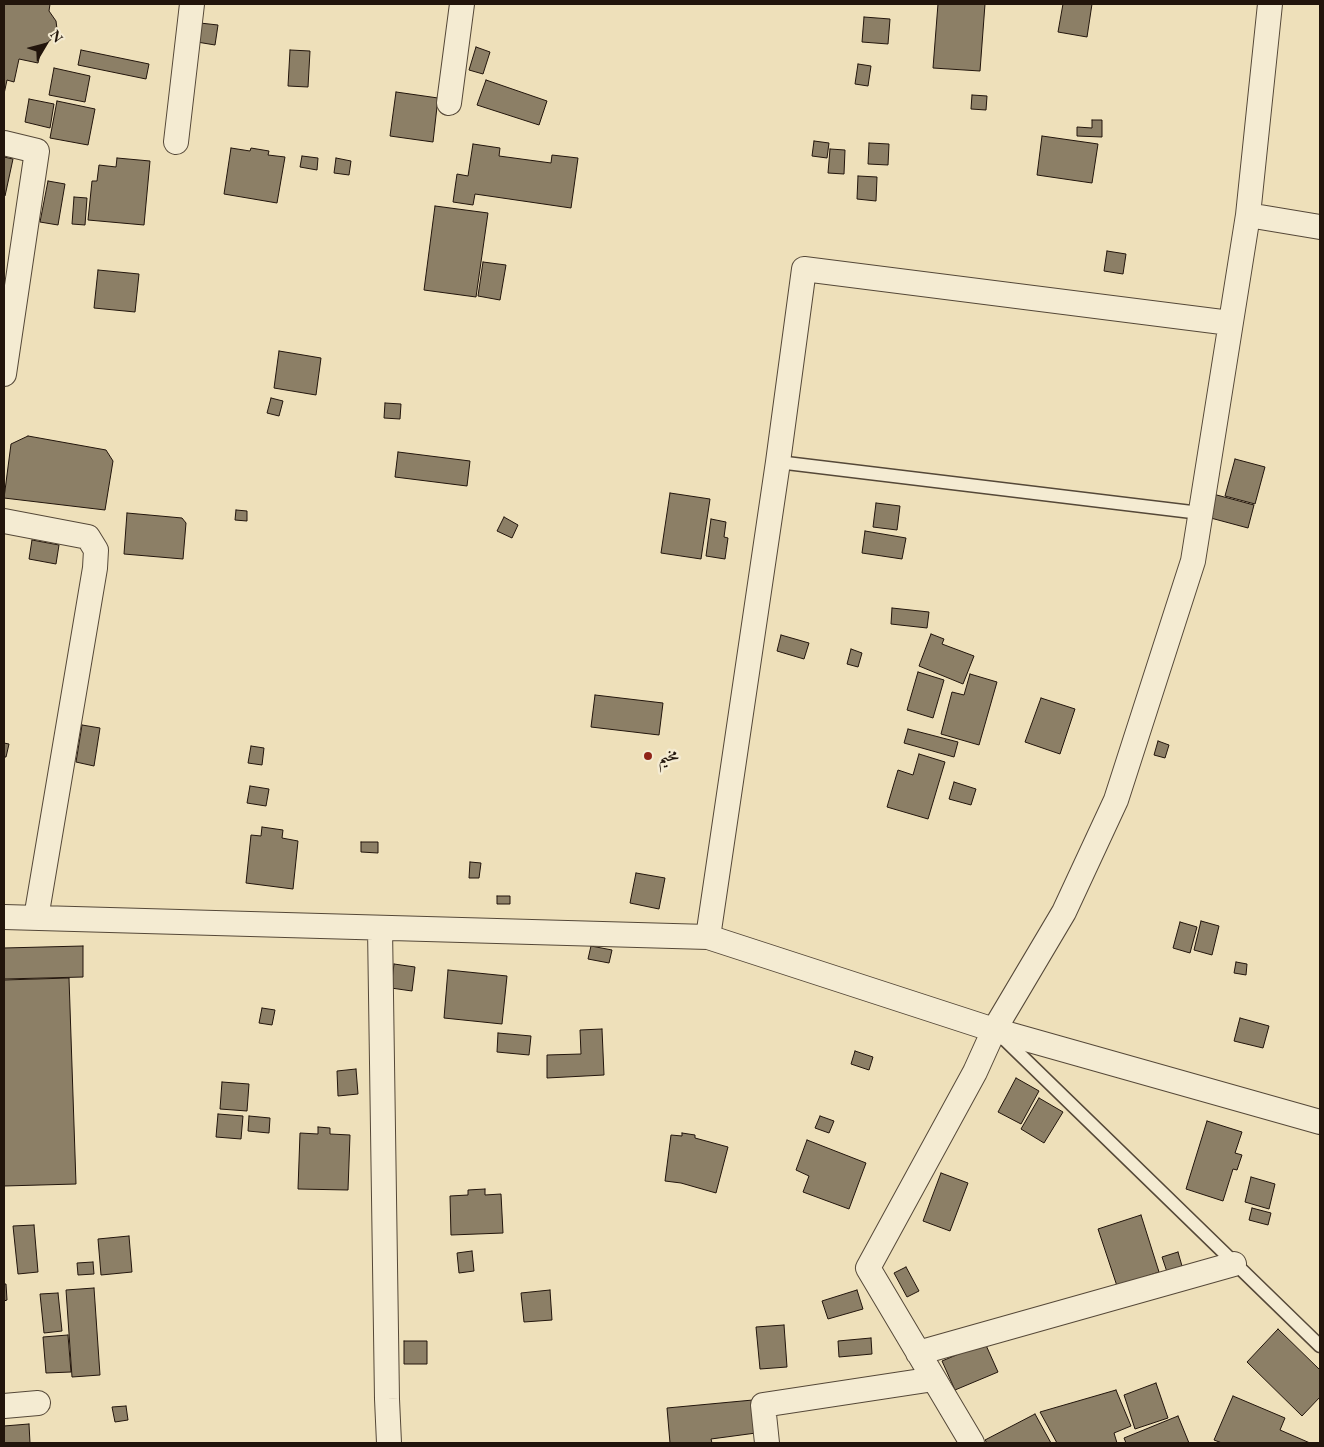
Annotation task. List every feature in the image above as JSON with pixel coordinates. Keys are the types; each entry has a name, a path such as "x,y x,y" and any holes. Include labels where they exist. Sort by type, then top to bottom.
{"street":[{"path":"176,142 192,4"},
{"path":"449,103 462,4"},
{"path":"972,1443 868,1268 975,1072 994,1030 1064,912 1116,800 1193,561 1248,215 1270,4"},
{"path":"4,143 38,151 4,374"},
{"path":"1248,215 1320,227"},
{"path":"708,937 778,462 804,269 1230,323"},
{"path":"4,521 88,537 96,550 95,568 36,918"},
{"path":"4,917 708,937 994,1030 1320,1122"},
{"path":"380,928 389,1443"},
{"path":"918,1353 1234,1264"},
{"path":"767,1443 763,1405 934,1379"},
{"path":"4,1406 38,1403"}],"lane":[{"path":"778,462 1200,513"},
{"path":"994,1030 1320,1346"}],"building":[{"path":"4,4 50,4 49,11 56,21 57,29 54,37 42,45 38,63 19,59 14,82 7,80 4,94"},
{"path":"938,4 985,4 980,71 933,68"},
{"path":"1063,4 1092,4 1087,37 1058,32"},
{"path":"864,17 890,19 888,44 862,42"},
{"path":"200,23 218,25 215,45 197,42"},
{"path":"476,47 490,52 483,74 469,70"},
{"path":"81,50 149,64 146,79 78,65"},
{"path":"290,50 310,51 308,87 288,86"},
{"path":"858,64 871,66 868,86 855,84"},
{"path":"54,68 90,76 85,102 49,95"},
{"path":"486,80 547,101 539,125 477,105"},
{"path":"396,92 438,98 433,142 390,136"},
{"path":"972,95 987,96 986,110 971,109"},
{"path":"29,99 54,104 50,128 25,122"},
{"path":"57,101 95,109 88,145 50,138"},
{"path":"1092,120 1102,120 1102,137 1077,136 1077,127 1092,128"},
{"path":"1042,136 1098,144 1092,183 1037,175"},
{"path":"814,141 829,143 827,158 812,156"},
{"path":"869,143 889,144 888,165 868,164"},
{"path":"473,144 500,148 499,156 551,163 552,155 578,158 571,208 475,194 473,205 453,202 457,174 468,176"},
{"path":"231,148 250,151 251,148 269,151 268,155 285,157 277,203 224,194"},
{"path":"830,149 845,150 844,174 828,173"},
{"path":"302,156 318,158 317,170 300,167"},
{"path":"4,157 13,159 5,196 4,196"},
{"path":"117,158 150,161 144,225 88,220 92,181 97,181 99,165 116,167"},
{"path":"336,158 351,161 349,175 334,173"},
{"path":"858,176 877,177 876,201 857,199"},
{"path":"48,181 65,184 58,225 40,222"},
{"path":"74,197 87,198 85,225 72,224"},
{"path":"435,206 488,213 476,297 424,290"},
{"path":"1107,251 1126,254 1123,274 1104,271"},
{"path":"483,262 506,265 500,300 478,296"},
{"path":"98,270 139,274 135,312 94,308"},
{"path":"279,351 321,358 316,395 274,388"},
{"path":"271,398 283,401 279,416 267,413"},
{"path":"385,403 401,404 400,419 384,418"},
{"path":"28,436 106,450 113,461 105,510 4,498 11,444"},
{"path":"398,452 470,461 467,486 395,477"},
{"path":"1235,459 1265,467 1255,504 1225,496"},
{"path":"670,493 710,499 701,559 661,553"},
{"path":"1213,494 1254,505 1248,528 1207,517"},
{"path":"876,503 900,506 897,530 873,527"},
{"path":"236,510 247,511 247,521 235,520"},
{"path":"127,513 182,518 186,523 183,559 124,554"},
{"path":"504,517 518,525 512,538 497,531"},
{"path":"711,519 726,522 724,537 728,538 725,559 706,556"},
{"path":"865,531 906,538 902,559 862,553"},
{"path":"32,540 59,545 56,564 29,559"},
{"path":"892,608 929,612 927,628 891,624"},
{"path":"931,634 944,639 942,644 974,656 963,684 919,666"},
{"path":"781,635 809,643 804,659 777,651"},
{"path":"851,649 862,653 858,667 847,664"},
{"path":"918,672 944,680 933,718 907,710"},
{"path":"970,674 997,682 979,745 941,734 952,692 964,695"},
{"path":"595,695 663,703 659,735 591,727"},
{"path":"1041,698 1075,709 1060,754 1025,742"},
{"path":"82,725 100,728 94,766 76,762"},
{"path":"908,729 958,742 954,757 904,743"},
{"path":"1158,741 1169,745 1165,758 1154,755"},
{"path":"4,743 9,744 6,757 4,757"},
{"path":"251,746 264,748 262,765 248,763"},
{"path":"919,754 945,762 928,819 887,807 898,770 913,775"},
{"path":"954,782 976,789 971,805 949,799"},
{"path":"250,786 269,789 266,806 247,803"},
{"path":"262,827 283,830 282,838 298,841 293,889 246,883 251,835 261,836"},
{"path":"361,842 378,842 378,853 361,852"},
{"path":"470,862 481,863 479,878 469,878"},
{"path":"636,873 665,878 659,909 630,903"},
{"path":"497,896 510,896 510,904 497,904"},
{"path":"1201,921 1219,926 1212,955 1194,950"},
{"path":"1180,922 1197,927 1190,953 1173,948"},
{"path":"83,946 83,977 4,979 4,948"},
{"path":"591,946 612,950 609,963 588,959"},
{"path":"1236,962 1247,964 1246,975 1234,973"},
{"path":"394,964 415,967 412,991 391,988"},
{"path":"448,970 507,976 502,1024 444,1018"},
{"path":"69,978 76,1184 4,1186 4,980"},
{"path":"262,1008 275,1010 272,1025 259,1023"},
{"path":"1240,1018 1269,1026 1263,1048 1234,1041"},
{"path":"602,1029 604,1075 547,1078 547,1055 581,1054 580,1030"},
{"path":"498,1033 531,1036 529,1055 497,1052"},
{"path":"855,1051 873,1057 869,1070 851,1064"},
{"path":"356,1069 358,1094 338,1096 337,1071"},
{"path":"1016,1078 1039,1091 1021,1124 998,1112"},
{"path":"222,1082 249,1084 247,1111 220,1109"},
{"path":"1039,1098 1063,1112 1044,1143 1021,1129"},
{"path":"218,1114 243,1116 241,1139 216,1137"},
{"path":"249,1116 270,1118 269,1133 248,1131"},
{"path":"820,1116 834,1121 829,1133 815,1128"},
{"path":"1207,1121 1242,1132 1235,1153 1242,1155 1237,1170 1233,1169 1223,1201 1186,1189"},
{"path":"318,1127 330,1128 330,1134 350,1135 348,1190 298,1189 300,1133 318,1134"},
{"path":"682,1133 695,1135 695,1138 728,1147 716,1193 681,1183 665,1181 671,1135 682,1136"},
{"path":"807,1140 866,1163 849,1209 803,1192 809,1176 796,1170"},
{"path":"941,1173 968,1183 950,1231 923,1221"},
{"path":"1251,1177 1275,1184 1269,1209 1245,1202"},
{"path":"485,1189 485,1195 501,1194 503,1233 451,1235 450,1196 468,1195 468,1190"},
{"path":"1252,1208 1271,1213 1268,1225 1249,1220"},
{"path":"1141,1215 1159,1272 1117,1286 1098,1229"},
{"path":"34,1225 38,1272 18,1274 13,1226"},
{"path":"129,1236 132,1272 101,1275 98,1239"},
{"path":"472,1251 474,1271 459,1273 457,1253"},
{"path":"1178,1252 1182,1266 1167,1272 1162,1257"},
{"path":"93,1262 94,1274 78,1275 77,1263"},
{"path":"906,1267 919,1291 907,1297 894,1273"},
{"path":"4,1284 6,1284 7,1300 4,1301"},
{"path":"94,1288 100,1375 72,1377 66,1290"},
{"path":"550,1290 552,1320 524,1322 521,1293"},
{"path":"857,1290 863,1309 828,1319 822,1301"},
{"path":"58,1293 62,1331 44,1333 40,1294"},
{"path":"784,1325 787,1367 760,1369 756,1327"},
{"path":"1278,1329 1320,1370 1320,1397 1302,1416 1247,1362"},
{"path":"68,1335 71,1372 46,1373 43,1337"},
{"path":"871,1338 872,1354 839,1357 838,1341"},
{"path":"404,1341 427,1341 427,1364 404,1364"},
{"path":"985,1343 998,1372 955,1390 942,1361"},
{"path":"1156,1383 1168,1418 1135,1429 1124,1395"},
{"path":"1116,1390 1131,1426 1114,1433 1117,1443 1057,1443 1040,1412"},
{"path":"1233,1396 1285,1418 1280,1430 1310,1443 1222,1443 1214,1440"},
{"path":"753,1400 756,1433 711,1439 712,1443 670,1443 667,1408"},
{"path":"126,1406 128,1420 115,1422 112,1407"},
{"path":"1035,1414 1051,1443 987,1443 985,1440"},
{"path":"1178,1416 1189,1443 1126,1443 1124,1438"},
{"path":"29,1424 30,1443 4,1443 4,1426"}],"place":[{"name":"مخيم","path":"648,756"}]}
